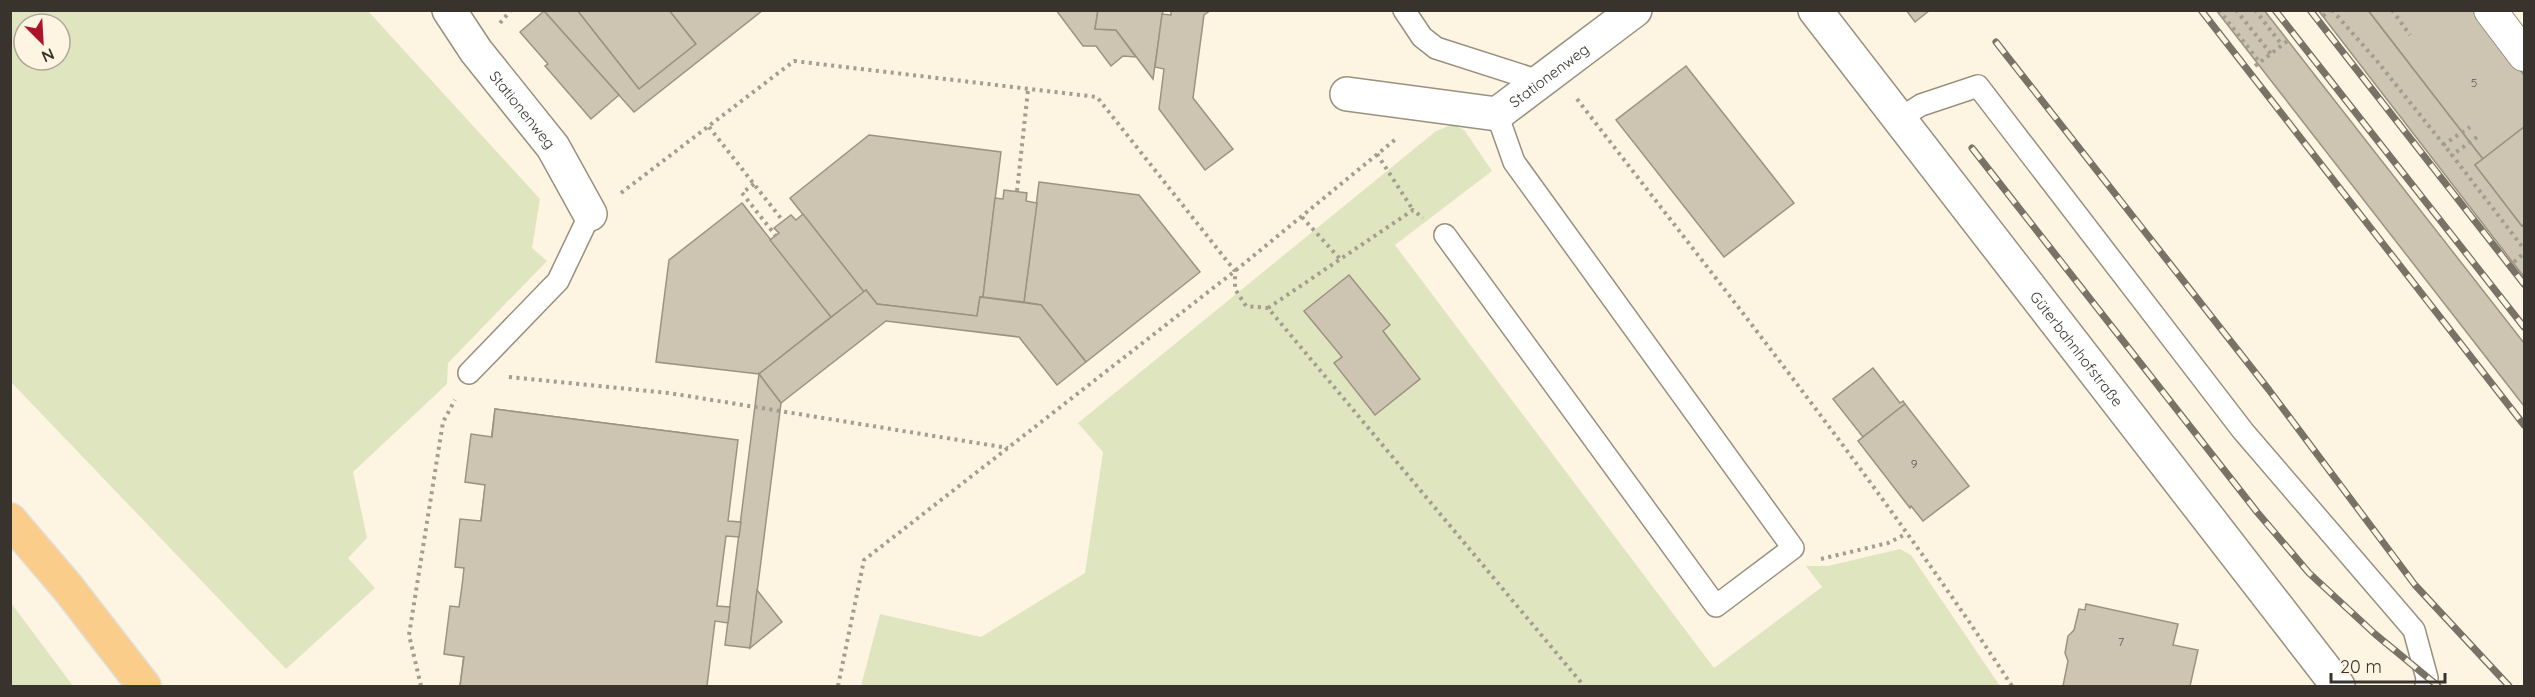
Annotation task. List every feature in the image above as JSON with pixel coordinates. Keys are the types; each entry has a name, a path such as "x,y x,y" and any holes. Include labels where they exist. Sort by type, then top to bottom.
{"main road":[{"path":"10,520 68,588 144,687"}],"street":[{"name":"Stationenweg","path":"448,10 476,51 553,147 590,214"},
{"name":"Stationenweg","path":"1347,94 1436,104 1497,114 1635,10"},
{"name":"Güterbahnhofstraße","path":"1815,10 2338,687"},
{"path":"2490,10 2524,55"}],"lane":[{"path":"1404,10 1422,37 1436,48 1549,77"},
{"path":"1899,119 1921,105 1978,86 2243,431 2414,630 2427,678 2426,687"},
{"path":"1445,235 1716,606 1793,548 1514,162 1497,114"},
{"path":"469,373 558,281 590,214"}],"path":[{"path":"2219,10 2257,64 2290,39"},
{"path":"2236,10 2271,54"},
{"path":"2255,10 2282,45"},
{"path":"2324,16 2331,10 2377,61 2452,155 2524,251 2514,262"},
{"path":"2392,10 2410,35"},
{"path":"590,214 639,181 794,61 1098,97 1235,272 1235,289 1246,306 1268,308 1413,210"},
{"path":"1549,77 1793,378 1970,622 2012,687"},
{"path":"1017,191 1028,90"},
{"path":"838,687 864,560 1235,272 1436,104"},
{"path":"709,127 783,221"},
{"path":"2443,145 2470,127"},
{"path":"2452,155 2477,137"},
{"path":"1377,154 1413,210 1445,235"},
{"path":"753,184 742,193 776,236"},
{"path":"1302,217 1340,259"},
{"path":"1268,308 1584,687"},
{"path":"421,687 409,635 444,422 469,373 669,393 1008,448"},
{"path":"1793,548 1823,559 1888,543 1906,534"}],"green space":[{"path":"11,10 368,11 540,199 532,248 547,261 448,363 447,384 353,472 367,538 348,558 375,588 286,669 11,382"},
{"path":"1454,124 1465,131 1492,171 1395,245 1714,668 1822,587 1806,566 1828,566 1900,549 1911,555 2000,686 861,686 880,614 981,637 1085,573 1103,452 1078,423 1436,131"},
{"path":"11,603 73,686 11,686"}],"building":[{"path":"577,10 669,10 696,44 639,89"},
{"path":"577,10 639,89 696,44 669,10 763,10 634,112 544,11"},
{"path":"1056,10 1098,10 1095,29 1116,30 1136,57 1123,56 1111,66 1096,46 1083,46"},
{"path":"1098,10 1163,10 1153,79 1116,30 1095,29"},
{"path":"1171,10 1211,10 1204,15 1193,98 1233,149 1205,170 1159,109 1164,69 1155,67 1162,14 1171,15"},
{"path":"1906,10 1930,10 1915,22"},
{"path":"2216,10 2264,10 2524,343 2524,406"},
{"path":"2318,10 2368,10 2483,159 2475,165 2522,226 2524,224 2524,277"},
{"path":"2368,10 2480,10 2481,20 2524,75 2524,127 2483,159"},
{"path":"544,11 619,95 591,119 545,66 548,64 520,32"},
{"path":"1686,66 1794,203 1724,257 1616,120"},
{"path":"2524,127 2524,224 2522,226 2475,165"},
{"path":"869,135 1001,152 983,297 980,297 977,316 877,304 866,290 864,292 790,198"},
{"path":"1039,182 1139,195 1200,272 1086,362 1041,305 1024,302"},
{"path":"1004,190 1027,193 1026,201 1037,203 1024,302 983,297 995,198 1003,199"},
{"path":"742,203 831,317 759,374 656,362 669,260"},
{"path":"803,214 864,292 831,317 770,240 779,233 774,228 791,215 796,220"},
{"path":"1349,275 1390,325 1383,331 1420,379 1375,415 1334,363 1342,357 1304,311"},
{"path":"866,290 877,304 977,316 980,297 1041,305 1086,362 1057,385 1019,337 886,321 781,403 759,374"},
{"path":"1873,368 1900,403 1903,401 1905,404 1863,437 1833,399"},
{"path":"759,374 781,403 750,648 725,645"},
{"path":"1905,404 1969,486 1923,521 1911,506 1910,508 1858,441"},
{"path":"495,409 690,434 658,686 460,686"},
{"path":"495,409 738,440 728,521 741,522 739,537 726,536 717,606 730,607 728,623 715,621 707,686 460,686 464,657 444,654 450,606 459,607 462,586 464,568 455,567 460,519 481,521 485,485 465,482 471,434 492,437"},
{"path":"757,590 782,622 750,648"},
{"path":"2086,604 2178,624 2173,645 2198,650 2190,686 2063,686 2068,661 2065,653 2068,636 2074,630 2079,609 2085,610"}],"railway":[{"path":"2201,10 2524,425"},
{"path":"2275,10 2524,327"},
{"path":"2310,10 2524,284"},
{"path":"1996,42 2269,390 2415,585 2509,686"},
{"path":"1972,148 2257,512 2309,573 2375,634 2438,686"}]}
